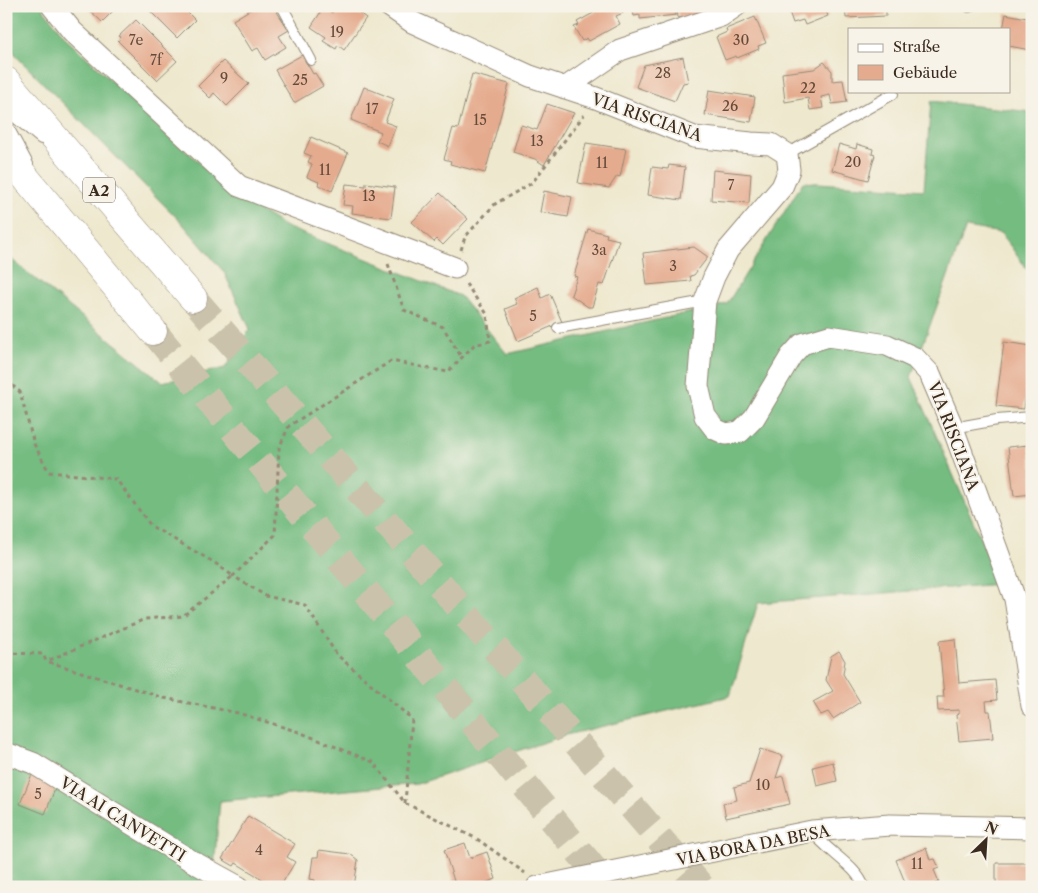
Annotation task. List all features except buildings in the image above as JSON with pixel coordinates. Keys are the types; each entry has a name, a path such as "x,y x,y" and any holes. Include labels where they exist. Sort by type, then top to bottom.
{"highway":[{"name":"A2","path":"6,81 193,298"},
{"path":"6,154 153,331"}],"street":[{"path":"52,6 72,31 239,186 455,268"},
{"name":"VIA RISCIANA","path":"389,6 412,22 530,76 596,98 694,137 771,144 787,154 789,170 782,187 728,250 714,277 705,301 698,386 705,416 715,428 726,434 740,432 754,418 791,356 802,344 829,336 887,345 915,358 930,374 953,428 1016,599 1032,706"},
{"name":"VIA RISCIANA","path":"565,88 620,50 721,16 736,6"},
{"name":"VIA AI CANVETTI","path":"6,753 33,763 190,860 239,887"},
{"name":"VIA BORA DA BESA","path":"531,880 812,831 890,824 1032,828"}],"lane":[{"path":"282,6 311,60"},
{"path":"787,154 893,94"},
{"path":"6,110 94,183"},
{"path":"6,123 56,214"},
{"path":"558,328 705,301"},
{"path":"953,428 997,420 1032,417"},
{"path":"812,831 819,842 861,877 864,887"}],"path":[{"path":"46,661 145,619 183,616 233,576 275,535 279,448 289,426 391,361 448,372 474,345 490,341 487,314 455,268 465,237 495,204 532,183 596,98"},
{"path":"380,240 404,310 443,327 462,358"},
{"path":"6,380 20,392 34,444 49,472 116,479 151,526 215,563 266,596 305,605 337,655 412,719 405,803"},
{"path":"6,653 43,654 46,661 164,698 238,713 299,732 372,762 405,803 477,839 531,880"}],"green space":[{"path":"6,6 41,6 66,38 234,195 286,227 460,296 507,354 727,304 803,182 924,190 931,101 1032,112 1032,276 1001,233 966,227 911,377 1000,584 758,603 730,696 566,735 417,784 220,801 213,878 222,887 6,887 6,255 162,382 225,368 250,329 224,272 182,223 18,58 6,41"}],"tunnel":[{"path":"193,298 701,887"},
{"path":"153,331 608,887"}]}
